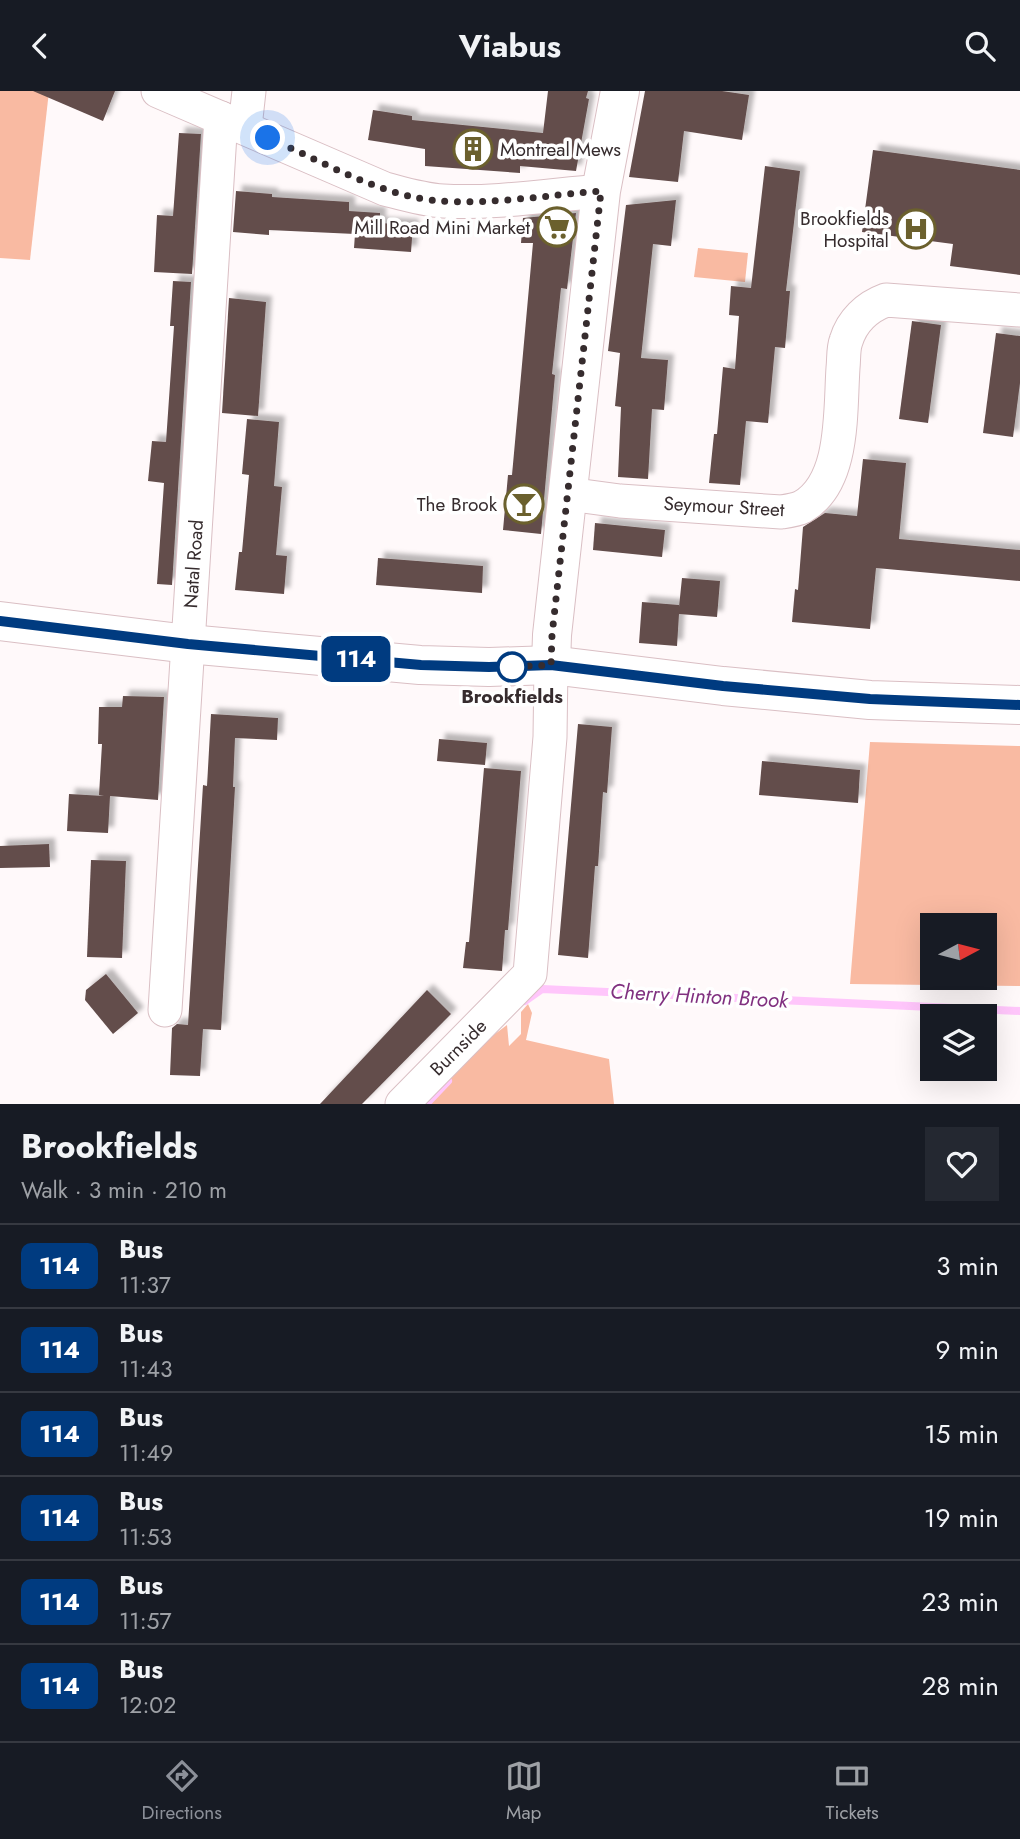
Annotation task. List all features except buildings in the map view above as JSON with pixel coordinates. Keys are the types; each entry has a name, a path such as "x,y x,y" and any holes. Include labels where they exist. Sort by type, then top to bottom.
{"main road":[{"path":"551,665 552,635 601,191 620,91"},
{"path":"0,621 188,644 421,665 551,665 723,686 870,699 1020,705"}],"street":[{"name":"Natal Road","path":"165,1010 188,644 233,123 249,91"},
{"path":"165,92 385,189 414,197 444,201 481,200 601,191"},
{"name":"Seymour Street","path":"568,494 620,501 781,512 800,509 817,496 828,480 836,458 846,341 857,320 869,306 886,300 1020,310"},
{"name":"Burnside","path":"402,1104 530,974 550,737 551,665"}],"shaded area":[{"path":"0,91 49,91 30,260 0,258"},
{"path":"698,248 748,253 745,282 694,277"},
{"path":"870,742 1020,746 1020,986 998,986 998,913 920,913 920,985 850,984"},
{"path":"528,1004 532,1013 526,1040 609,1059 614,1104 415,1104 447,1070 507,1025 509,1046 521,1034 521,1012"}],"waterway":[{"name":"Cherry Hinton Brook","path":"525,1001 542,989 1020,1011"},
{"name":"Cherry Hinton Brook","path":"426,1104 448,1081"}],"bus line":[{"name":"114","path":"0,621 188,644 421,665 551,665 723,686 870,699 1020,705"}],"place":[{"name":"Montreal Mews","path":"473,149"},
{"name":"Mill Road Mini Market","path":"557,227"},
{"name":"Brookfields Hospital","path":"916,229"},
{"name":"The Brook","path":"524,504"},
{"name":"Brookfields","path":"512,667"}],"route":[{"path":"268,138 385,189 414,197 444,201 481,200 601,191 552,635 551,665 509,667 512,667"}]}
